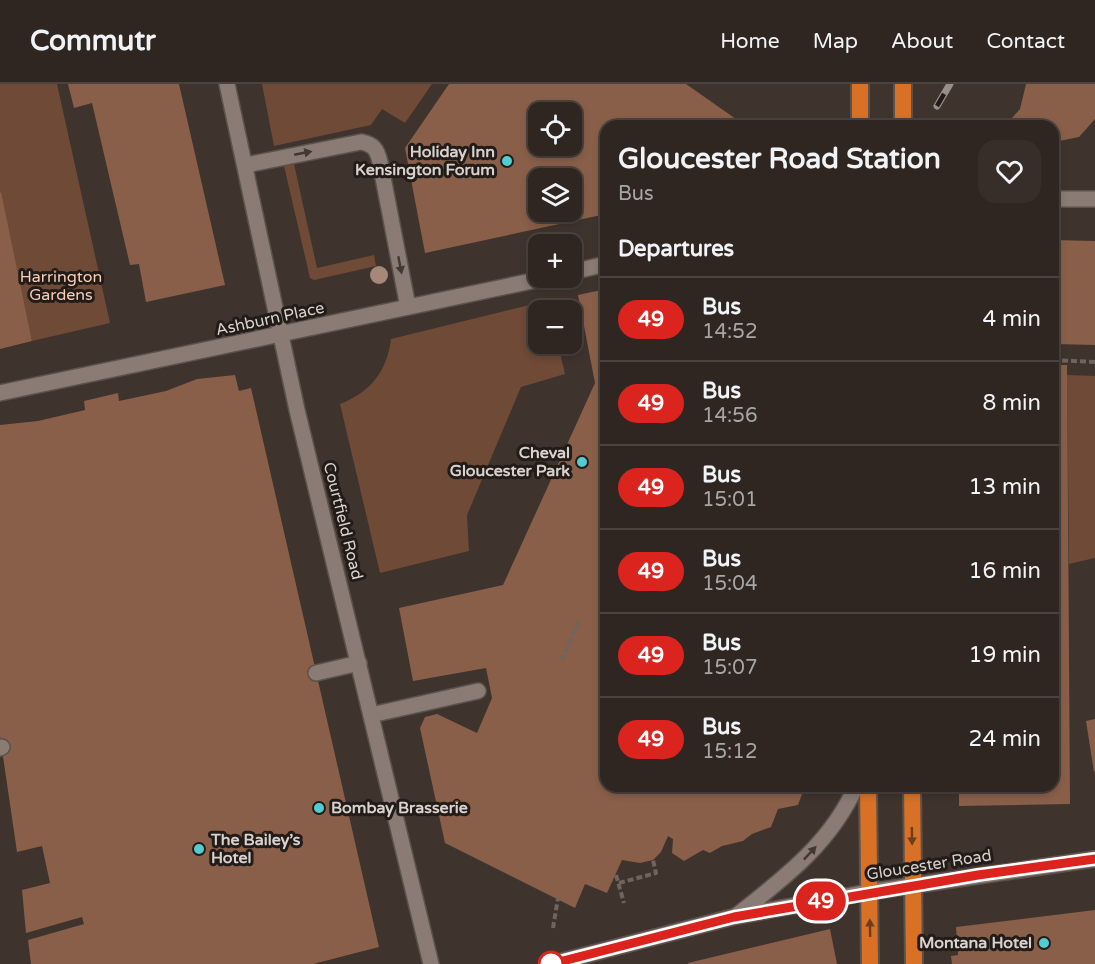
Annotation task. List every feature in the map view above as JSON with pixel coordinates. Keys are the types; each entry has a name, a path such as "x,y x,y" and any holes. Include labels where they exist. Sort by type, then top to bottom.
{"highway":[{"path":"860,84 860,120"},
{"path":"903,84 903,120"},
{"path":"868,792 870,964"},
{"path":"912,792 914,964"}],"street":[{"name":"Courtfield Road","path":"227,84 297,410 431,964"},
{"path":"246,165 361,142 371,144 377,151 380,162 408,307"},
{"path":"1059,199 1095,199"},
{"path":"582,270 600,265"},
{"name":"Ashburn Place","path":"0,393 528,282"},
{"path":"316,673 358,663"},
{"path":"371,715 478,691"},
{"name":"Gloucester Road","path":"734,917 797,867 829,833 844,812 853,792"},
{"name":"Gloucester Road","path":"551,964 734,917 869,892 1095,859"}],"path":[{"path":"1059,360 1095,362"},
{"path":"562,660 580,619"},
{"path":"619,883 656,873 653,860"},
{"path":"616,875 624,903"},
{"path":"553,928 558,898"}],"green space":[{"name":"Harrington Gardens","path":"0,84 57,84 110,323 32,341 0,196"},
{"path":"262,84 432,84 405,123 382,109 371,125 274,146"},
{"path":"294,164 317,268 374,255 376,266 314,280 310,278 284,166"},
{"path":"528,305 528,354 560,354 565,374 521,387 467,515 469,551 380,573 340,404 369,387 376,379 386,361 391,339"},
{"path":"1067,375 1095,376 1095,558 1069,564"}],"building":[{"path":"68,84 179,84 225,285 146,302 139,264 130,265 92,103 74,108"},
{"name":"Holiday Inn Kensington Forum","path":"449,84 686,84 737,120 600,120 600,215 582,219 582,168 528,168 528,222 569,222 425,253 405,148"},
{"path":"1026,84 1095,84 1095,119 1079,137 1059,141 1059,120 1010,120 1020,109"},
{"path":"0,193 32,341 0,349"},
{"path":"1059,240 1095,241 1095,345 1059,344"},
{"path":"600,290 600,792 803,792 798,805 778,809 771,827 752,834 743,841 722,846 710,853 703,850 684,861 672,853 673,839 668,836 661,852 653,860 640,863 622,860 607,893 585,884 575,908 445,843 420,728 425,717 437,714 477,733 492,698 486,668 413,681 399,608 503,585 595,383 582,316 582,300 579,300 578,295"},
{"path":"1059,365 1067,365 1070,804 959,806 959,792 1059,792"},
{"path":"235,375 239,391 251,388 379,947 313,964 31,964 28,940 84,924 82,917 26,933 22,890 50,883 42,846 17,852 0,736 0,425 38,421 85,410 84,401 118,393 119,401 166,391 197,379"},
{"path":"1095,719 1095,771 1094,772 1086,721"},
{"name":"Montana Hotel","path":"1095,910 1095,964 952,964 951,956 958,955 956,927"},
{"path":"830,929 837,964 688,964 688,963"}],"railway":[{"path":"937,106 950,84"}],"bus line":[{"name":"49","path":"551,964 734,917 869,892 1095,859"}],"place":[{"name":"Holiday Inn Kensington Forum","path":"507,161"},
{"name":"Cheval Gloucester Park","path":"582,462"},
{"name":"Bombay Brasserie","path":"319,808"},
{"name":"The Bailey’s Hotel","path":"199,849"},
{"name":"Montana Hotel","path":"1044,943"}]}
